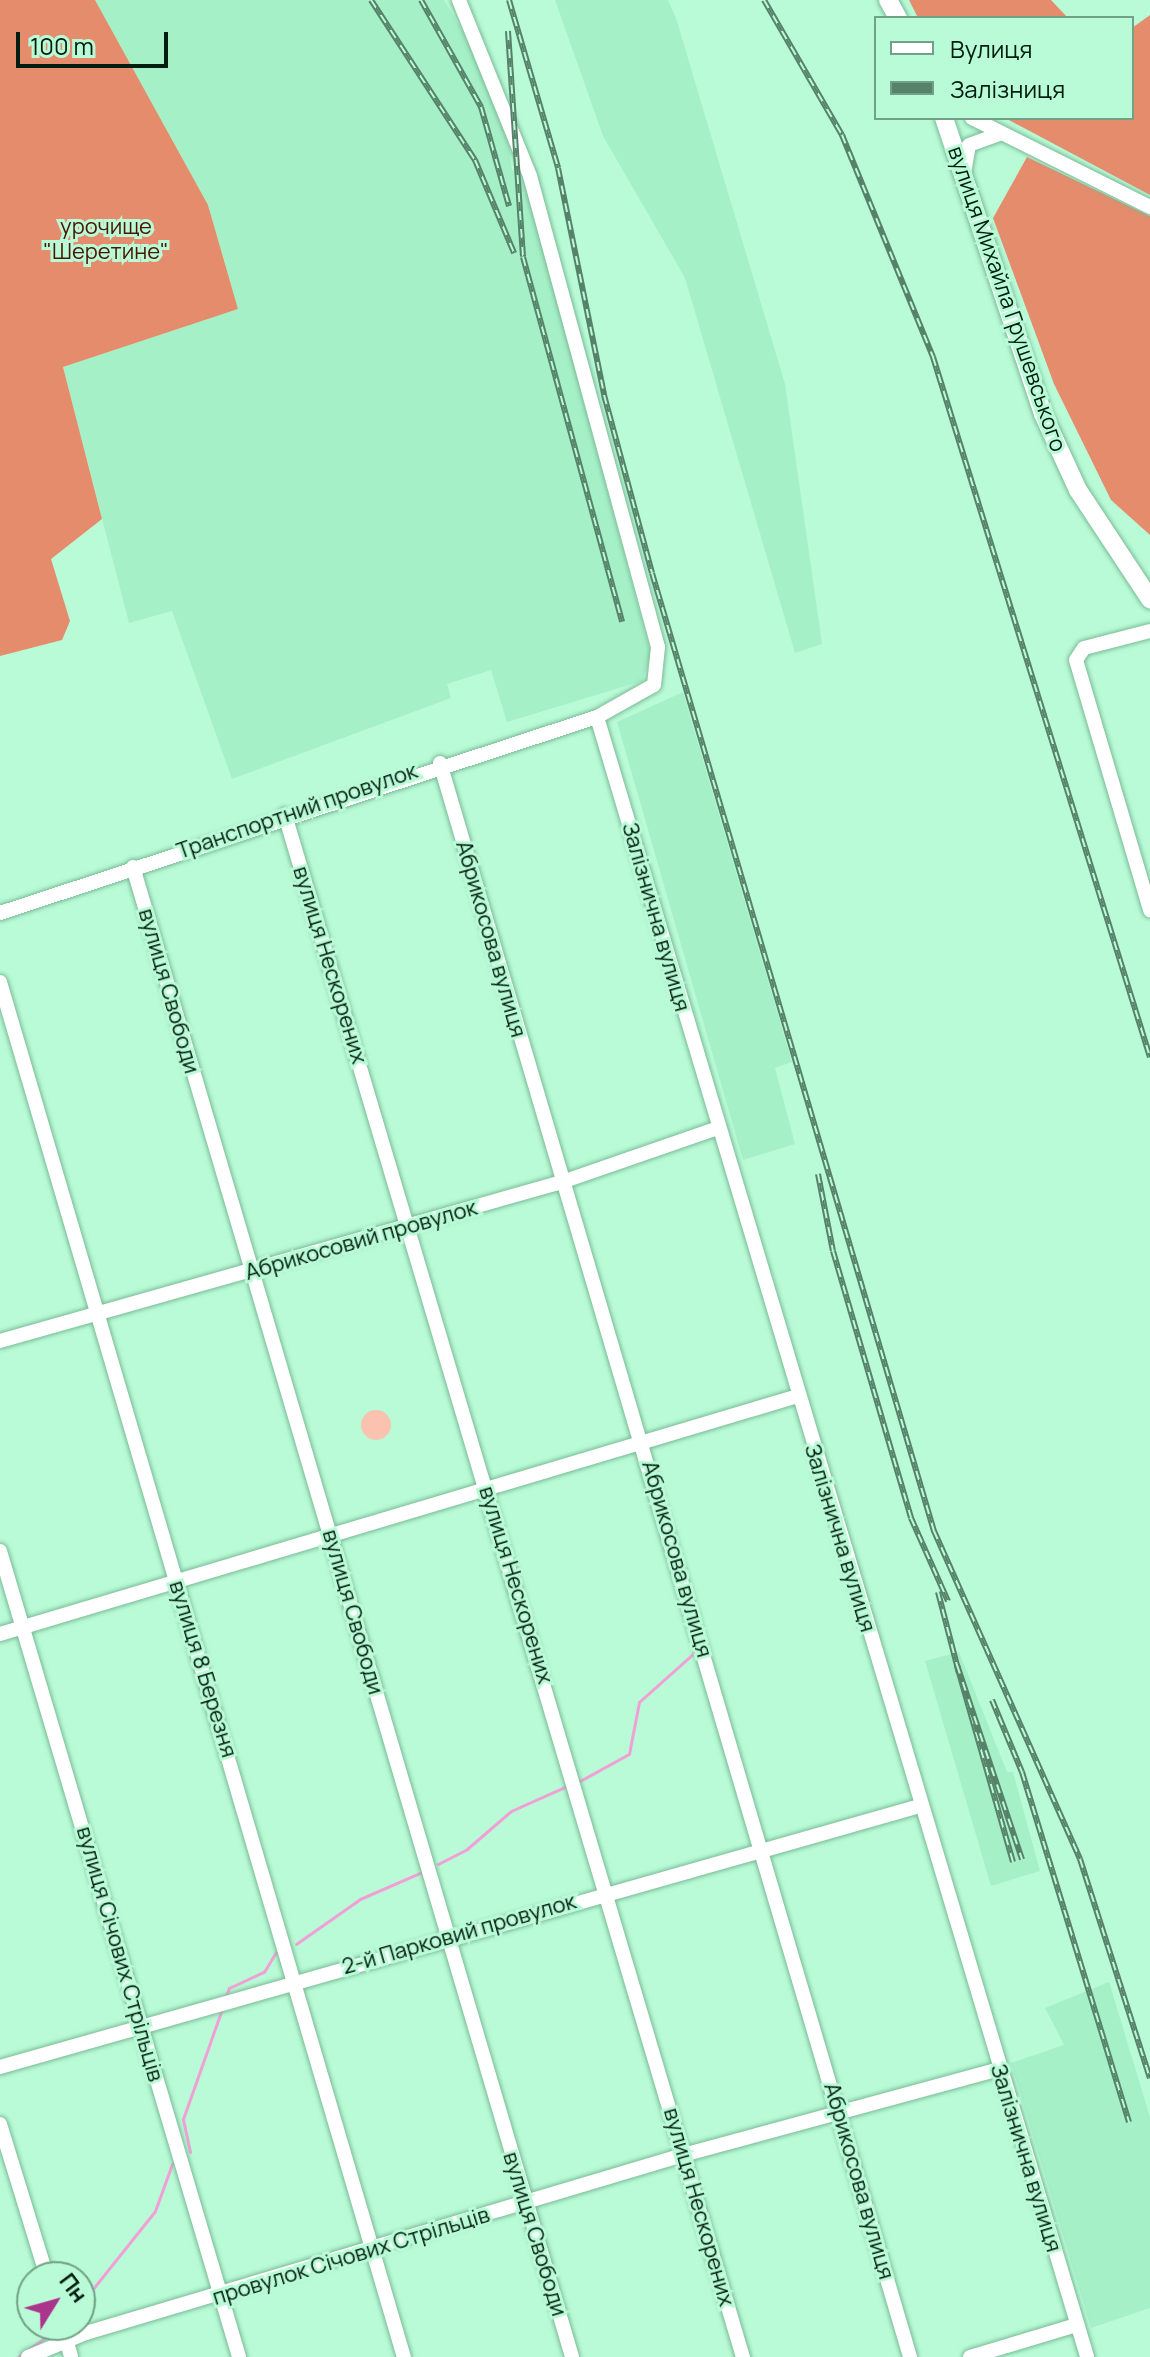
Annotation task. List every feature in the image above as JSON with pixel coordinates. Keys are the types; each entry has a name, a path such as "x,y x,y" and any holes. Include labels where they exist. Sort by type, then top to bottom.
{"main road":[{"name":"вулиця Михайла Грушевського","path":"945,120 1060,454 1150,599"}],"street":[{"name":"Транспортний провулок","path":"0,913 440,763 597,717 643,695 660,658 530,176 459,0"},
{"path":"976,120 1150,207"},
{"path":"964,177 965,154 976,138 1006,135"},
{"path":"1150,631 1084,648 1076,660 1150,910"},
{"name":"Залізнична вулиця","path":"597,717 1087,2357"},
{"name":"Абрикосова вулиця","path":"440,763 910,2357"},
{"name":"вулиця Нескорених","path":"285,815 743,2357"},
{"name":"вулиця Свободи","path":"133,867 572,2357"},
{"name":"вулиця 8 Березня","path":"0,982 404,2357"},
{"name":"Абрикосовий провулок","path":"0,1341 409,1228 562,1182 718,1128"},
{"path":"0,1634 329,1532 488,1491 798,1396"},
{"name":"вулиця Січових Стрільців","path":"0,1551 239,2357"},
{"name":"2-й Парковий провулок","path":"0,2067 607,1891 920,1806"},
{"name":"провулок Січових Стрільців","path":"28,2357 69,2350 221,2296 683,2155 999,2069"},
{"path":"0,2124 42,2261"},
{"path":"970,2357 1077,2325"}],"shaded area":[{"path":"95,0 444,0 477,56 507,132 512,170 523,174 651,655 642,681 507,722 491,670 447,684 451,698 232,779 172,611 129,623 63,367 238,309 208,205"},
{"path":"555,0 668,0 676,18 785,384 822,644 795,653 685,278 603,136"},
{"path":"683,692 792,1062 775,1068 795,1144 743,1160 617,722"},
{"path":"376,1410 387,1414 391,1425 387,1436 376,1440 365,1436 361,1425 365,1414"},
{"path":"959,1652 1007,1772 1013,1772 1040,1871 991,1886 925,1661"},
{"path":"1109,1982 1150,2117 1150,2308 1091,2328 1011,2063 1064,2045 1045,2008"}],"green space":[{"name":"урочище \"Шеретине\"","path":"0,0 95,0 208,205 238,309 63,367 102,519 51,559 70,621 62,640 0,656"},
{"path":"909,0 1051,0 1066,16 917,16"},
{"path":"1150,15 1150,195 1009,120 1134,120 1134,27"},
{"path":"1027,157 1150,216 1150,535 1111,500 1054,384 993,218"}],"waterway":[{"path":"578,1782 629,1754 639,1702 695,1652"},
{"path":"438,1864 467,1849 511,1811 567,1786"},
{"path":"296,1944 360,1899 422,1872"},
{"path":"225,1998 229,1988 264,1972 276,1952"},
{"path":"190,2152 183,2119 222,2009"},
{"path":"96,2285 155,2211 172,2164"},
{"path":"18,2357 40,2341"}],"railway":[{"path":"371,0 475,160 514,253"},
{"path":"421,0 481,107 509,206"},
{"path":"509,0 558,168 604,395 652,573 934,1531 1080,1859 1150,2078"},
{"path":"764,0 842,135 933,357 1150,1057"},
{"path":"508,31 523,257 622,622"},
{"path":"818,1174 833,1251 911,1518 948,1601"},
{"path":"938,1592 959,1673"},
{"path":"1013,1862 957,1665 1022,1859"},
{"path":"992,1700 1022,1772 1129,2122"}]}
